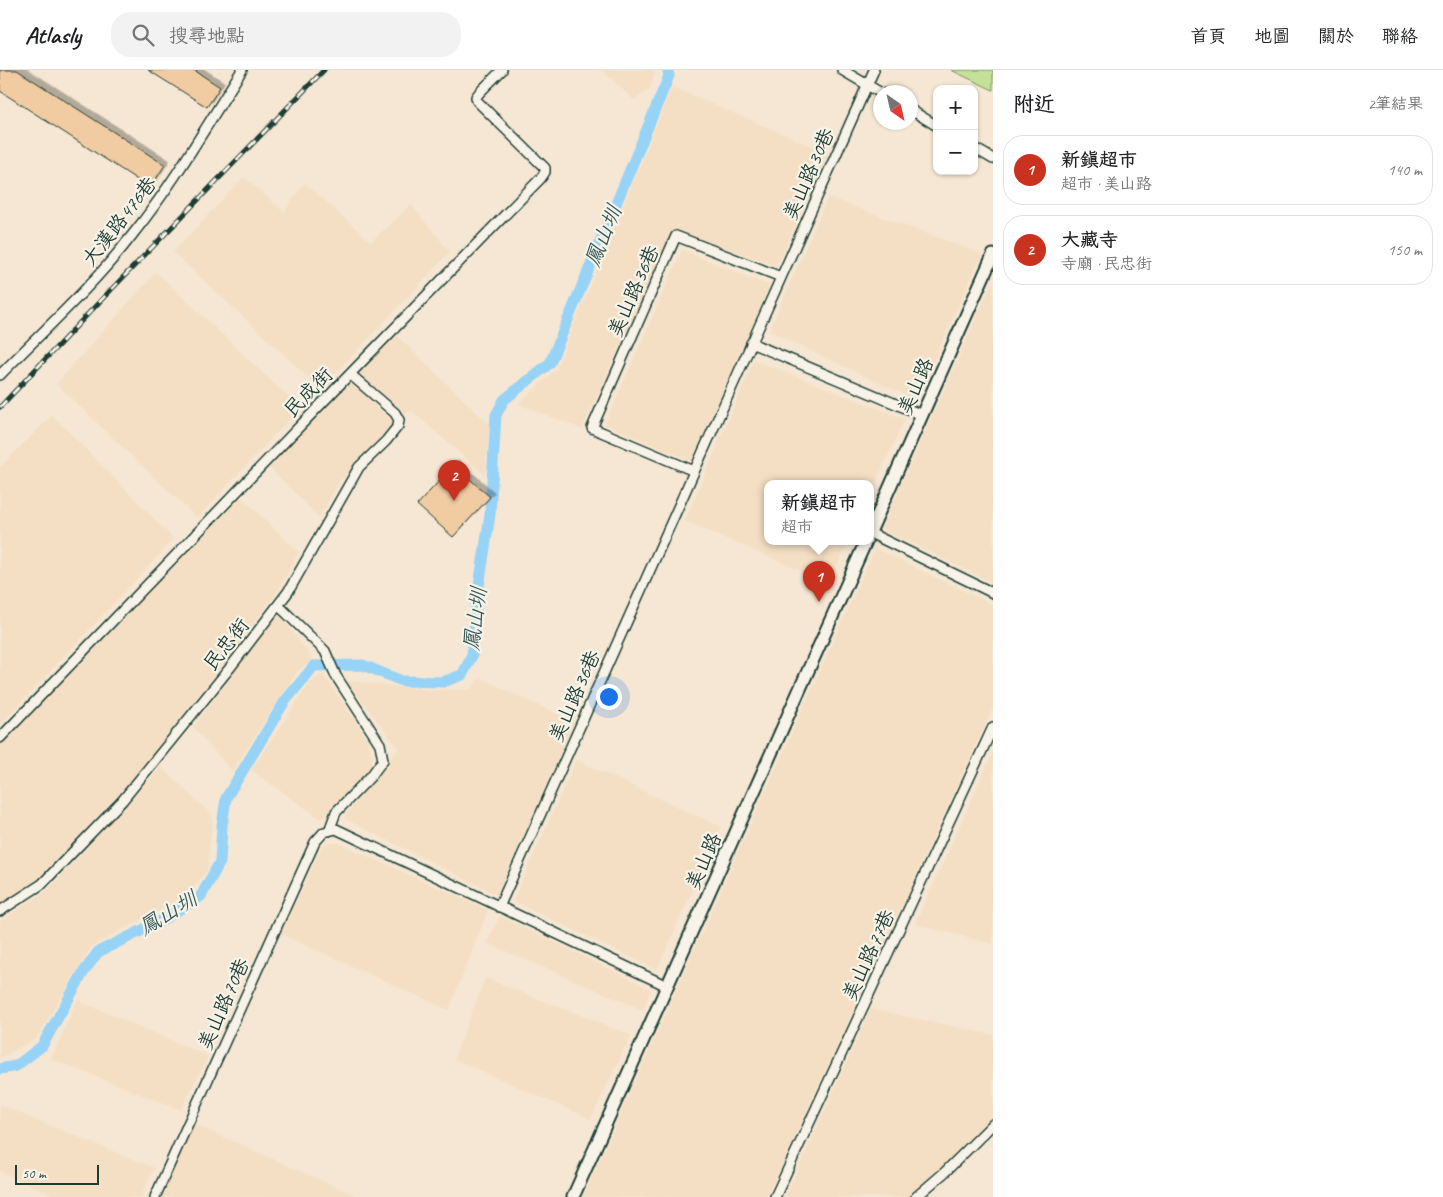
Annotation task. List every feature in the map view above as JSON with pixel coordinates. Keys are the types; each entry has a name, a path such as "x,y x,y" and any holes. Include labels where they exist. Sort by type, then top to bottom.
{"street":[{"name":"大漢路476巷","path":"0,375 94,280 133,235 171,182 242,70"},
{"name":"民成街","path":"0,738 545,172 545,168 477,101 476,97 479,93 502,70"},
{"path":"842,70 873,89"},
{"name":"美山路30巷","path":"781,277 874,70"},
{"path":"918,115 933,124"},
{"path":"978,150 993,159"},
{"name":"美山路36巷","path":"499,907 781,277 676,236 592,428 694,471"},
{"name":"美山路","path":"874,524 993,255"},
{"path":"751,343 922,415"},
{"name":"民忠街","path":"0,911 42,884 122,801 229,669 288,592 359,467 386,441 398,426 399,420 395,413 350,374"},
{"path":"874,535 993,593"},
{"name":"美山路","path":"573,1197 864,545"},
{"name":"美山路70巷","path":"154,1197 316,842 324,832 329,831 336,812 371,776 383,760 380,744 336,676 325,652 278,605"},
{"name":"美山路77巷","path":"775,1197 993,728"},
{"path":"329,831 336,829 667,986"},
{"path":"916,1197 945,1172 993,1124"}],"shaded area":[{"path":"602,70 655,71 650,89 634,100"},
{"path":"672,87 828,153 777,266 673,229 582,429 519,404 556,369"},
{"path":"244,177 284,212 305,183 371,242 411,205 450,252 321,389 173,252"},
{"path":"828,197 982,254 916,400 769,331"},
{"path":"682,250 770,286 691,461 605,424"},
{"path":"156,272 300,408 197,518 56,384"},
{"path":"993,281 993,583 881,529"},
{"path":"394,333 490,425 485,475 412,411 404,415 356,372"},
{"path":"754,360 905,419 874,486 874,480 764,480 764,545 847,545 829,583 685,521"},
{"path":"349,381 395,423 392,430 340,481 319,517 267,465"},
{"path":"52,415 174,539 0,725 0,467"},
{"path":"241,497 299,552 276,594 132,781 36,880 0,905 0,746"},
{"path":"875,548 993,605 993,708 767,1197 583,1197"},
{"path":"278,613 313,659 297,672 232,771 193,727"},
{"path":"323,674 367,738 373,767 321,819 251,770 309,684"},
{"path":"480,678 574,722 497,895 343,818 399,748 346,681 430,690 470,690"},
{"path":"993,752 993,944 915,924"},
{"path":"576,760 721,827 657,970 513,901"},
{"path":"161,767 213,816 207,871 185,897 92,946 36,1039 0,1058 0,921 49,889"},
{"path":"336,842 488,910 449,1010 281,934 323,845"},
{"path":"500,916 651,989 643,1010 487,943"},
{"path":"485,978 631,1035 591,1119 454,1059"},
{"path":"77,1000 208,1056 181,1110 51,1059"},
{"path":"871,1009 993,1035 993,1115 916,1192 908,1197 785,1197"},
{"path":"0,1105 154,1168 141,1197 57,1197 0,1171"},
{"path":"193,1124 359,1197 162,1197"}],"green space":[{"path":"951,70 993,70 993,90"}],"building":[{"path":"0,70 17,70 165,165 150,188 0,91"},
{"path":"148,70 194,70 220,87 207,107"},
{"path":"454,465 490,497 453,537 417,505"}],"waterway":[{"name":"鳳山圳","path":"0,1069 16,1066 42,1046 83,973 98,952 159,922 201,896 220,862 226,798 285,701 314,666 363,665 402,681 443,682 462,675 472,656 476,606 490,515 496,415 504,400 550,363 669,76 668,70"}],"railway":[{"path":"0,407 324,70"}],"place":[{"name":"大藏寺","path":"454,501"},
{"name":"新鎮超市","path":"819,602"}]}
